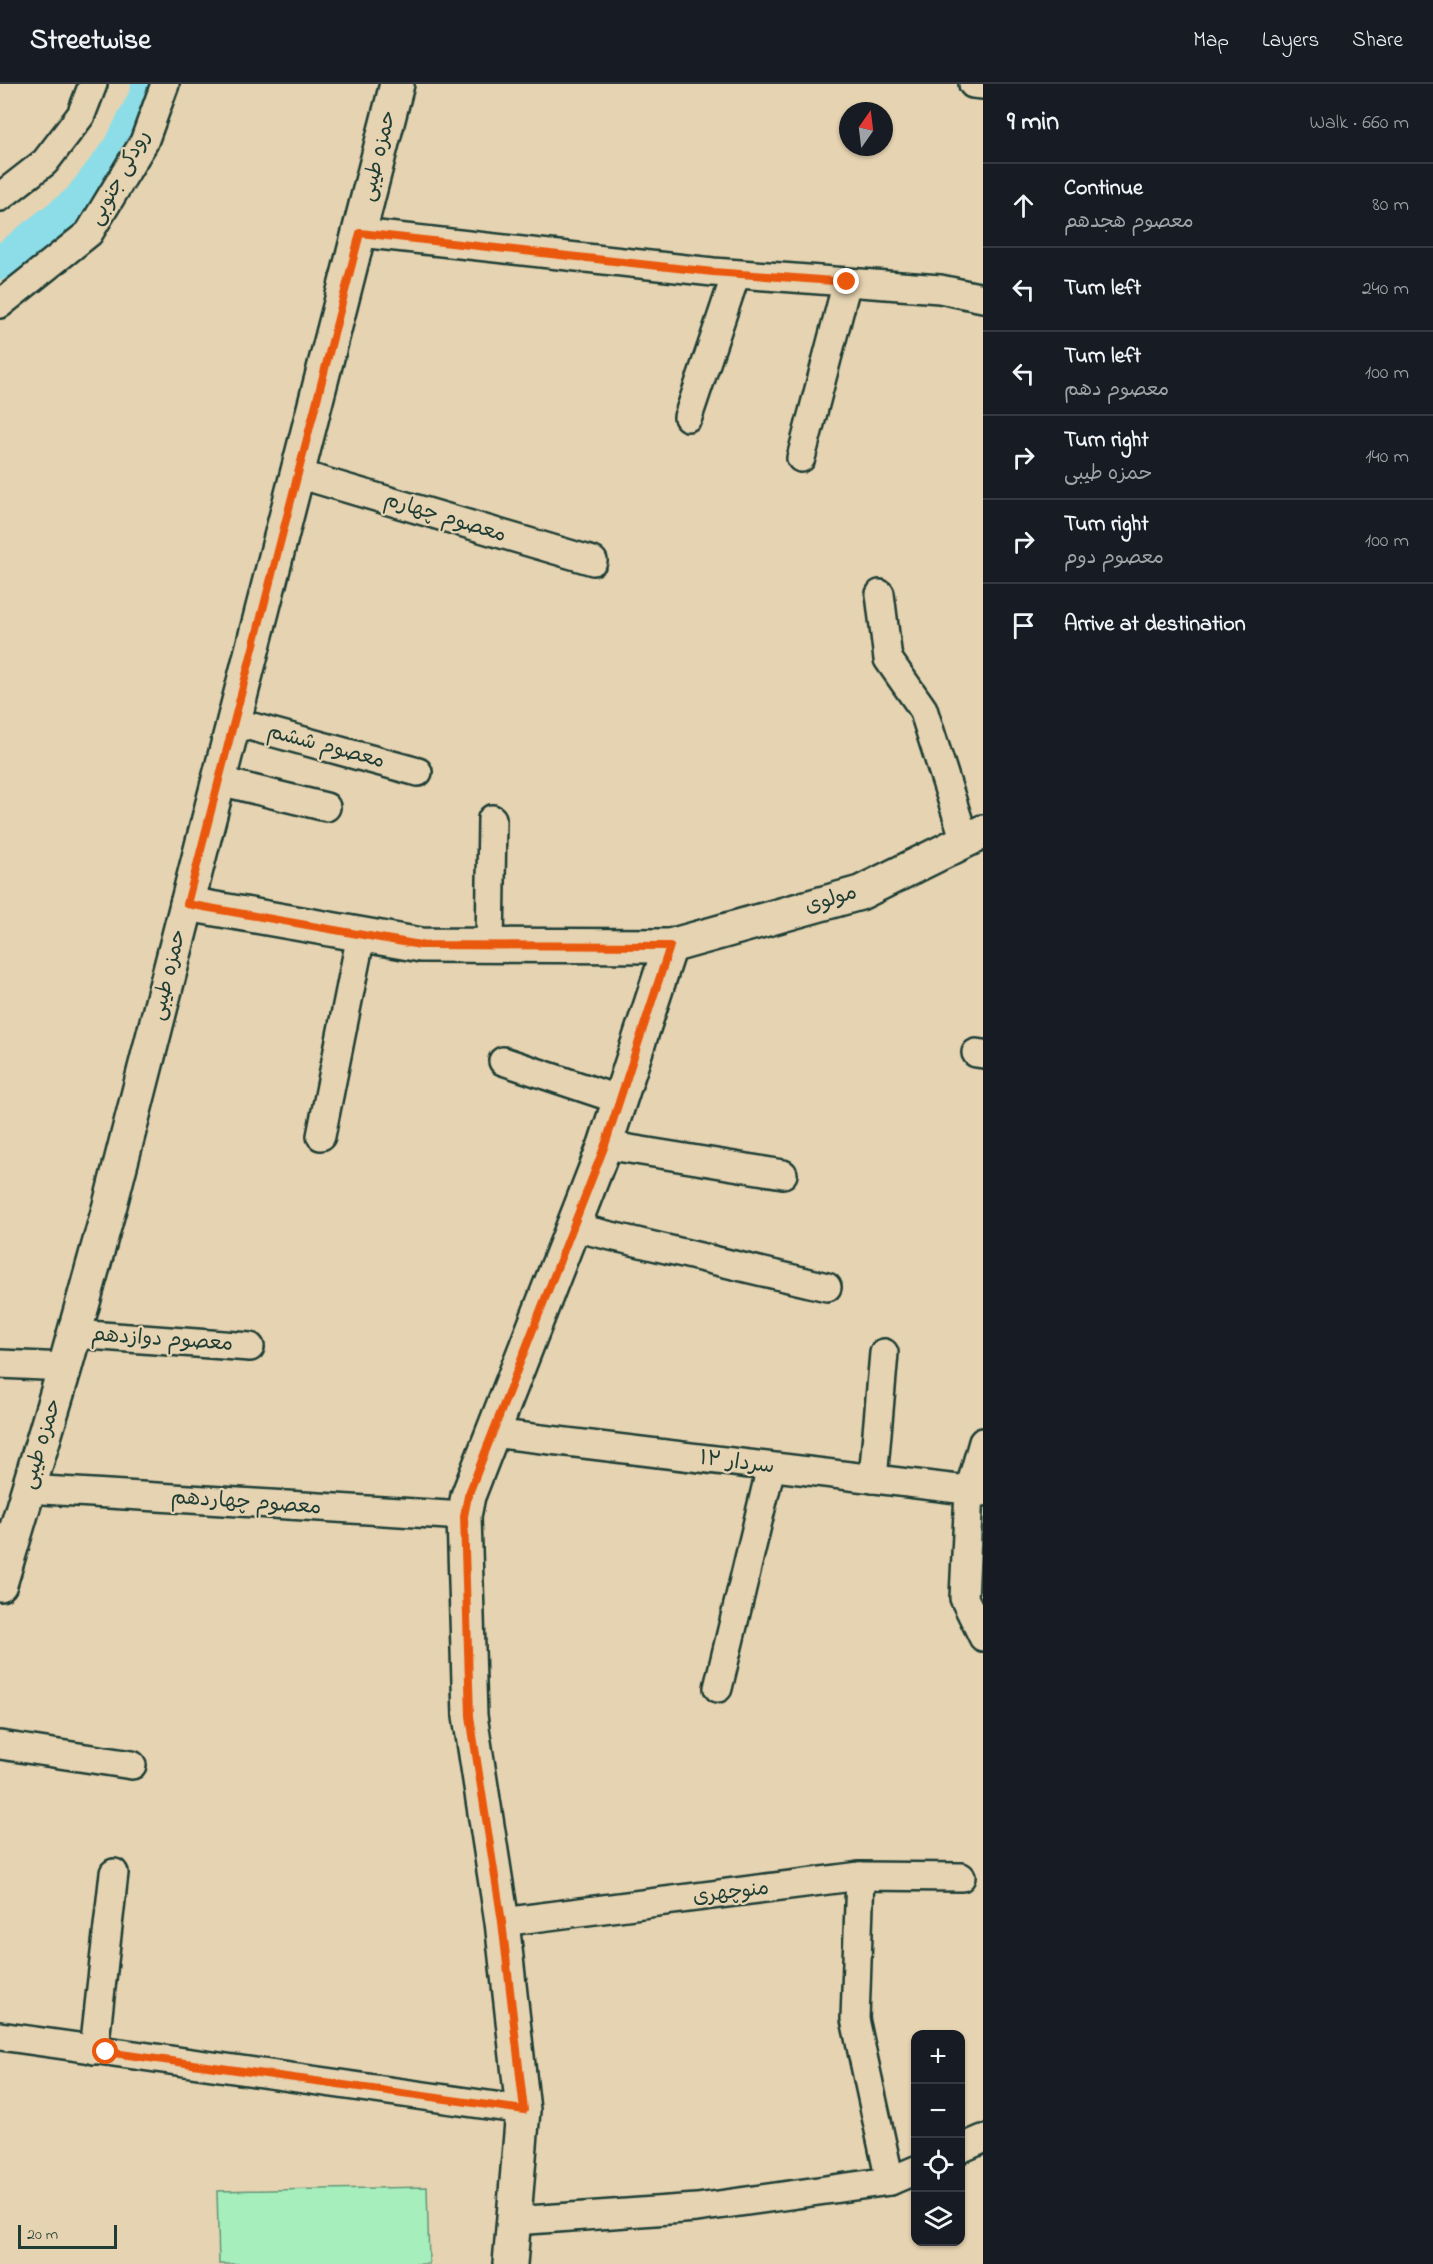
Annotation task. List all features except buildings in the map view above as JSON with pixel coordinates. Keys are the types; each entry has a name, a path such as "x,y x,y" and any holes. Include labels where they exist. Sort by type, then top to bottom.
{"street":[{"path":"0,197 45,162 81,115 93,84"},
{"name":"رودکی جنوبی","path":"0,304 89,233 144,142 165,84"},
{"name":"حمزه طیبی","path":"0,1584 75,1334 397,84"},
{"path":"973,84 983,85"},
{"path":"360,233 736,274 940,289 983,298"},
{"path":"688,417 736,274"},
{"path":"801,458 847,282"},
{"name":"معصوم چهارم","path":"298,474 593,561"},
{"path":"880,594 888,659 923,709 974,836"},
{"name":"معصوم ششم","path":"234,722 418,772"},
{"path":"219,781 326,807"},
{"path":"490,945 492,819"},
{"name":"مولوی","path":"187,904 420,945 670,946 860,893 974,836"},
{"path":"321,1136 361,934"},
{"path":"510,2264 524,2110 502,1922 470,1716 464,1516 468,1496 605,1145 670,946"},
{"path":"502,1061 620,1100"},
{"path":"605,1145 783,1174"},
{"path":"573,1227 827,1287"},
{"name":"معصوم دوازدهم","path":"75,1334 250,1347"},
{"path":"873,1479 884,1353"},
{"path":"0,1364 66,1367"},
{"name":"سردار ۱۲","path":"492,1433 976,1492"},
{"path":"983,1442 963,1598 983,1637"},
{"path":"718,1688 771,1467"},
{"name":"معصوم چهاردهم","path":"27,1489 464,1516"},
{"path":"0,1745 132,1765"},
{"path":"94,2050 114,1873"},
{"path":"860,1876 855,2019 890,2181"},
{"name":"منوچهری","path":"502,1922 860,1876 961,1877"},
{"path":"0,2036 524,2110"},
{"path":"965,2147 983,2139"},
{"path":"514,2221 697,2208 890,2181 911,2172"}],"green space":[{"path":"427,2187 429,2264 219,2264 217,2191"}],"waterway":[{"path":"0,263 79,201 120,148 147,94 148,84"}],"route":[{"path":"106,2052 524,2110 502,1922 470,1716 464,1516 468,1496 605,1145 670,946 420,945 187,904 360,233 713,272 847,282"}]}
